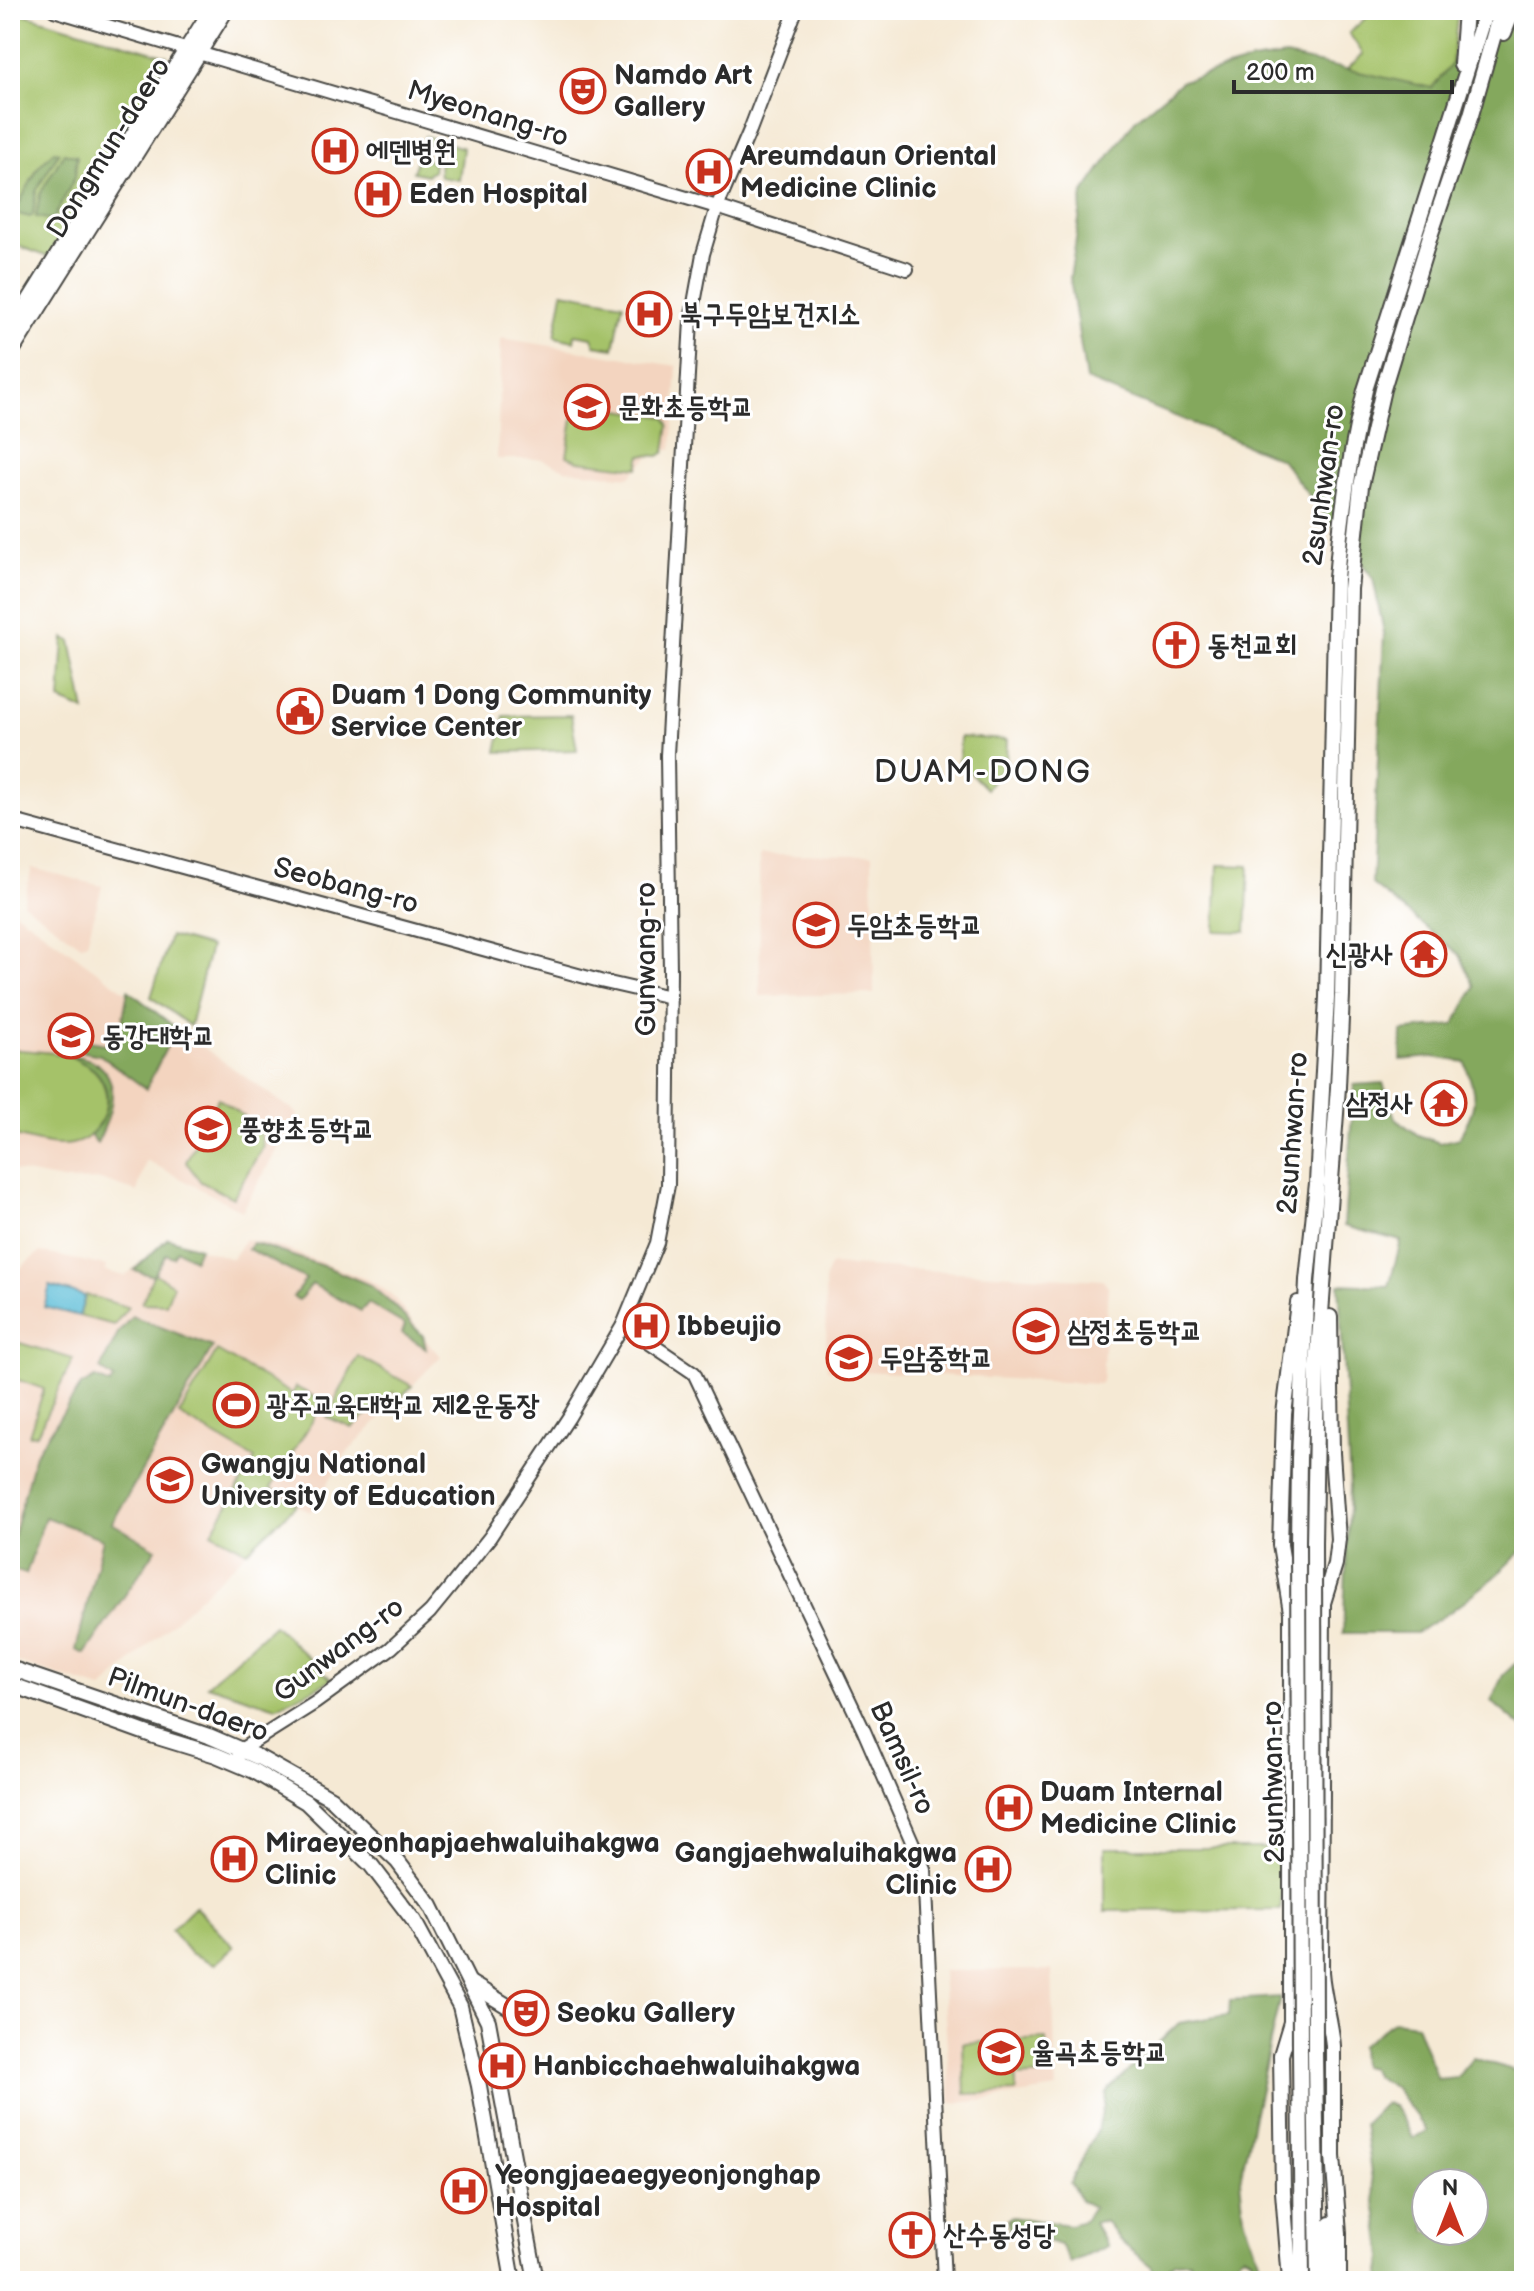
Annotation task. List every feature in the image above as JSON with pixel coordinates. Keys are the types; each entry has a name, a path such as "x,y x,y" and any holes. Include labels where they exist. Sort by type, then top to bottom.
{"main road":[{"name":"Myeonang-ro","path":"54,10 717,207 907,269"},
{"name":"Dongmun-daero","path":"10,354 193,51 211,10"},
{"name":"Dongmun-daero","path":"10,331 193,51 226,10"},
{"name":"Gunwang-ro","path":"239,1756 391,1648 430,1612 508,1512 569,1417 623,1325 654,1254 666,1204 670,997 667,755 686,365 696,288 717,207 796,10"},
{"path":"1460,87 1465,10"},
{"name":"2sunhwan-ro","path":"1306,1544 1299,1458 1307,1280 1332,1064 1346,896 1341,519 1355,430 1380,336 1486,10"},
{"name":"2sunhwan-ro","path":"1342,635 1368,446 1501,10"},
{"path":"1471,115 1513,10"},
{"name":"Seobang-ro","path":"10,820 600,981 670,997"},
{"name":"2sunhwan-ro","path":"1302,2281 1308,2050 1306,1544 1327,1253 1332,1064"},
{"path":"1327,1253 1331,1274 1331,1400 1338,1539 1335,1564 1323,1603 1321,1954 1323,2001 1333,2046 1333,2156 1339,2281"},
{"path":"1290,2281 1283,2192 1281,2055 1291,2022 1292,1728 1290,1605 1280,1545 1284,1414 1297,1305 1307,1280"},
{"name":"Bamsil-ro","path":"623,1325 694,1373 864,1731 924,1869 944,2281"},
{"path":"1288,1587 1307,1590 1321,1587 1329,1581"},
{"path":"1290,1605 1302,1654 1313,1987 1329,2017"},
{"name":"Pilmun-daero","path":"10,1668 321,1791 398,1862 431,1906 488,2021 536,2281"},
{"name":"Pilmun-daero","path":"10,1684 154,1736 239,1756 306,1802 371,1865 403,1903 449,1984 467,2028 513,2281"},
{"path":"1292,1728 1306,1764"},
{"path":"1290,1817 1306,1783"},
{"path":"1309,1909 1321,1954"},
{"path":"470,1983 514,2010"},
{"path":"1289,2030 1323,2028 1333,2046"},
{"name":"2sunhwan-ro","path":"1308,2050 1318,2281"},
{"path":"1328,2281 1333,2156"}],"shaded area":[{"name":"문화초등학교","path":"501,338 677,366 672,448 650,456 629,477 567,470 542,459 497,459"},
{"name":"두암초등학교","path":"759,855 872,856 874,994 760,996"},
{"path":"32,868 102,886 87,942 81,945 23,903"},
{"name":"동강대학교","path":"10,908 137,1000 145,1089 176,1028 298,1114 242,1211 146,1160 137,1192 101,1180 67,1181 10,1170"},
{"name":"Gwangju National University of Education","path":"168,1238 232,1259 245,1239 283,1248 371,1281 392,1295 441,1356 345,1455 310,1512 297,1505 102,1689 10,1660 10,1276 40,1252 106,1266 105,1271 125,1276"},
{"path":"830,1265 1103,1280 1108,1286 1102,1380 1100,1384 827,1369 825,1278"},
{"name":"율곡초등학교","path":"1052,1970 1056,2089 951,2103 942,1971"}],"green space":[{"path":"10,10 167,56 158,79 49,257 10,243"},
{"path":"1375,10 1458,10 1450,81 1434,132 1341,75 1363,54 1349,33"},
{"path":"1496,10 1524,10 1524,1549 1495,1577 1450,1612 1416,1633 1343,1633 1350,1487 1339,1284 1389,1286 1401,1241 1344,1226 1354,1085 1383,1083 1395,1118 1418,1135 1440,1143 1459,1138 1474,1101 1465,1062 1433,1057 1401,1060 1402,1031 1454,1025 1475,987 1460,955 1372,884 1384,633 1373,578 1281,459 1086,380 1070,278 1083,194 1135,120 1182,81 1251,61 1286,56 1432,88"},
{"path":"425,136 463,148 459,180 440,177 439,164 447,161 448,145 427,143 425,158 434,164 433,172 428,175 413,172"},
{"path":"54,151 59,152 36,191 33,215 14,213 39,166"},
{"path":"64,153 77,156 75,177 53,220 36,217 40,194"},
{"path":"563,292 623,303 614,348 595,345 592,337 575,334 574,341 555,337"},
{"path":"575,406 665,417 669,424 665,452 659,456 641,455 638,468 578,461 567,456"},
{"path":"64,638 71,641 85,711 60,700"},
{"path":"571,715 577,750 497,752 504,716"},
{"path":"960,737 1007,740 1006,761 986,789 959,761"},
{"path":"1218,865 1249,866 1246,932 1215,931"},
{"path":"170,936 210,947 190,1026 151,997"},
{"path":"128,990 176,1028 146,1089 100,1055 69,1049 71,1038 118,1046"},
{"path":"10,1049 67,1056 84,1062 95,1071 106,1095 106,1108 95,1131 85,1139 65,1145 10,1135"},
{"path":"70,1055 101,1066 112,1088 109,1115 97,1143 90,1135 105,1113 105,1088 93,1069"},
{"path":"218,1098 259,1127 263,1146 233,1198 201,1182 186,1162"},
{"path":"168,1238 199,1248 194,1259 177,1250 173,1257 166,1254 153,1276 134,1270"},
{"path":"253,1243 370,1285 423,1336 426,1348 402,1333 405,1325 368,1303 361,1311 312,1284 299,1300 293,1297 306,1279 248,1249"},
{"path":"154,1273 173,1285 166,1304 142,1303"},
{"path":"86,1295 128,1307 114,1325 79,1316"},
{"path":"132,1316 213,1347 112,1523 156,1549 85,1654 76,1650 103,1539 45,1517 26,1574 10,1569 10,1548 35,1454 81,1386 95,1378 110,1385 114,1379 100,1369 119,1332"},
{"path":"10,1340 73,1359 37,1434 29,1435 44,1389 10,1377"},
{"path":"217,1351 292,1394 296,1387 324,1402 271,1488 297,1504 247,1551 212,1532 255,1459 179,1415"},
{"path":"358,1356 412,1386 401,1397 393,1392 352,1428 327,1417"},
{"path":"274,1625 332,1680 276,1707 207,1685"},
{"path":"1524,1656 1524,1729 1491,1701 1503,1675"},
{"path":"1105,1848 1281,1848 1281,1910 1105,1911"},
{"path":"195,1906 234,1947 215,1964 190,1953 171,1930"},
{"path":"1280,1997 1240,2180 1244,2217 1260,2263 1250,2268 1252,2258 1244,2254 1236,2265 1240,2272 1226,2267 1219,2272 1193,2277 1190,2261 1175,2262 1166,2269 1167,2281 1155,2281 1152,2267 1120,2241 1106,2222 1094,2223 1107,2246 1070,2263 1060,2245 1009,2229 1008,2219 1011,2217 1070,2225 1084,2221 1093,2207 1082,2201 1070,2183 1099,2126 1107,2091 1179,2023 1229,2015 1230,2000"},
{"path":"1394,2021 1416,2024 1437,2079 1457,2077 1473,2058 1513,2070 1524,2067 1524,2281 1380,2281 1383,2257 1364,2124 1385,2103 1394,2106 1413,2138 1427,2131 1395,2088 1375,2076 1370,2068 1361,2066 1360,2046"},
{"path":"1046,2039 1048,2075 1016,2077 1016,2092 965,2094 963,2043"}],"water":[{"path":"50,1286 85,1296 79,1316 44,1307"}],"place":[{"name":"Namdo Art Gallery","path":"583,91"},
{"name":"에덴병원","path":"335,151"},
{"name":"Areumdaun Oriental Medicine Clinic","path":"709,172"},
{"name":"Eden Hospital","path":"378,194"},
{"name":"북구두암보건지소","path":"649,314"},
{"name":"문화초등학교","path":"587,407"},
{"name":"동천교회","path":"1176,645"},
{"name":"Duam 1 Dong Community Service Center","path":"300,711"},
{"name":"두암초등학교","path":"816,925"},
{"name":"신광사","path":"1424,954"},
{"name":"동강대학교","path":"71,1036"},
{"name":"삼정사","path":"1444,1103"},
{"name":"풍향초등학교","path":"208,1129"},
{"name":"Ibbeujio","path":"646,1326"},
{"name":"삼정초등학교","path":"1036,1331"},
{"name":"두암중학교","path":"849,1358"},
{"name":"광주교육대학교 제2운동장","path":"236,1405"},
{"name":"Gwangju National University of Education","path":"170,1480"},
{"name":"Duam Internal Medicine Clinic","path":"1009,1808"},
{"name":"Miraeyeonhapjaehwaluihakgwa Clinic","path":"234,1859"},
{"name":"Gangjaehwaluihakgwa Clinic","path":"988,1869"},
{"name":"Seoku Gallery","path":"526,2013"},
{"name":"율곡초등학교","path":"1001,2052"},
{"name":"Hanbicchaehwaluihakgwa","path":"502,2066"},
{"name":"Yeongjaeaegyeonjonghap Hospital","path":"464,2191"},
{"name":"산수동성당","path":"912,2235"}],"district":[{"name":"DUAM-DONG","path":"983,772"}]}
